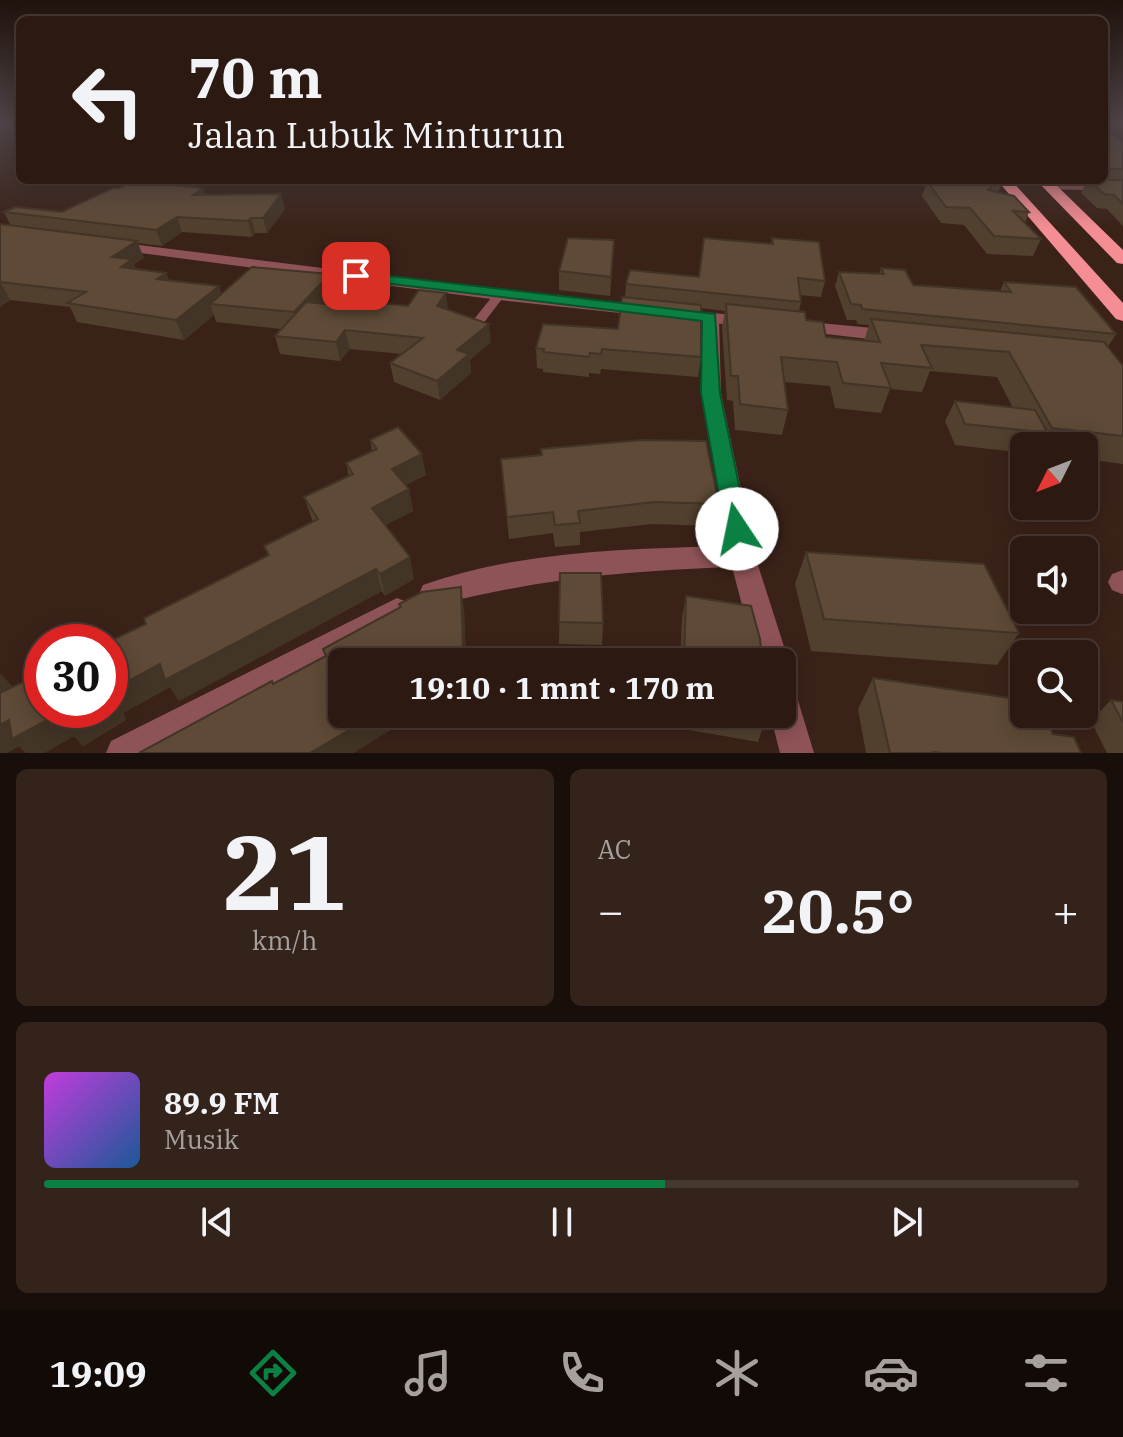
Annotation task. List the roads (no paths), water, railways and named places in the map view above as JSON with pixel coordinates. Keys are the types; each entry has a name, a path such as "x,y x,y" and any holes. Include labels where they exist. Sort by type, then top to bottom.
{"highway":[{"path":"1007,184 1022,207 1123,315"},
{"path":"1046,184 1123,259"}],"street":[{"path":"94,244 499,295 912,338"},
{"path":"710,318 711,393 742,556 769,648"},
{"path":"123,753 428,595 505,576 624,560 742,556"},
{"path":"791,728 797,753"}],"lane":[{"path":"1046,184 1123,188"},
{"path":"357,318 386,280"},
{"path":"475,326 499,295"}]}
